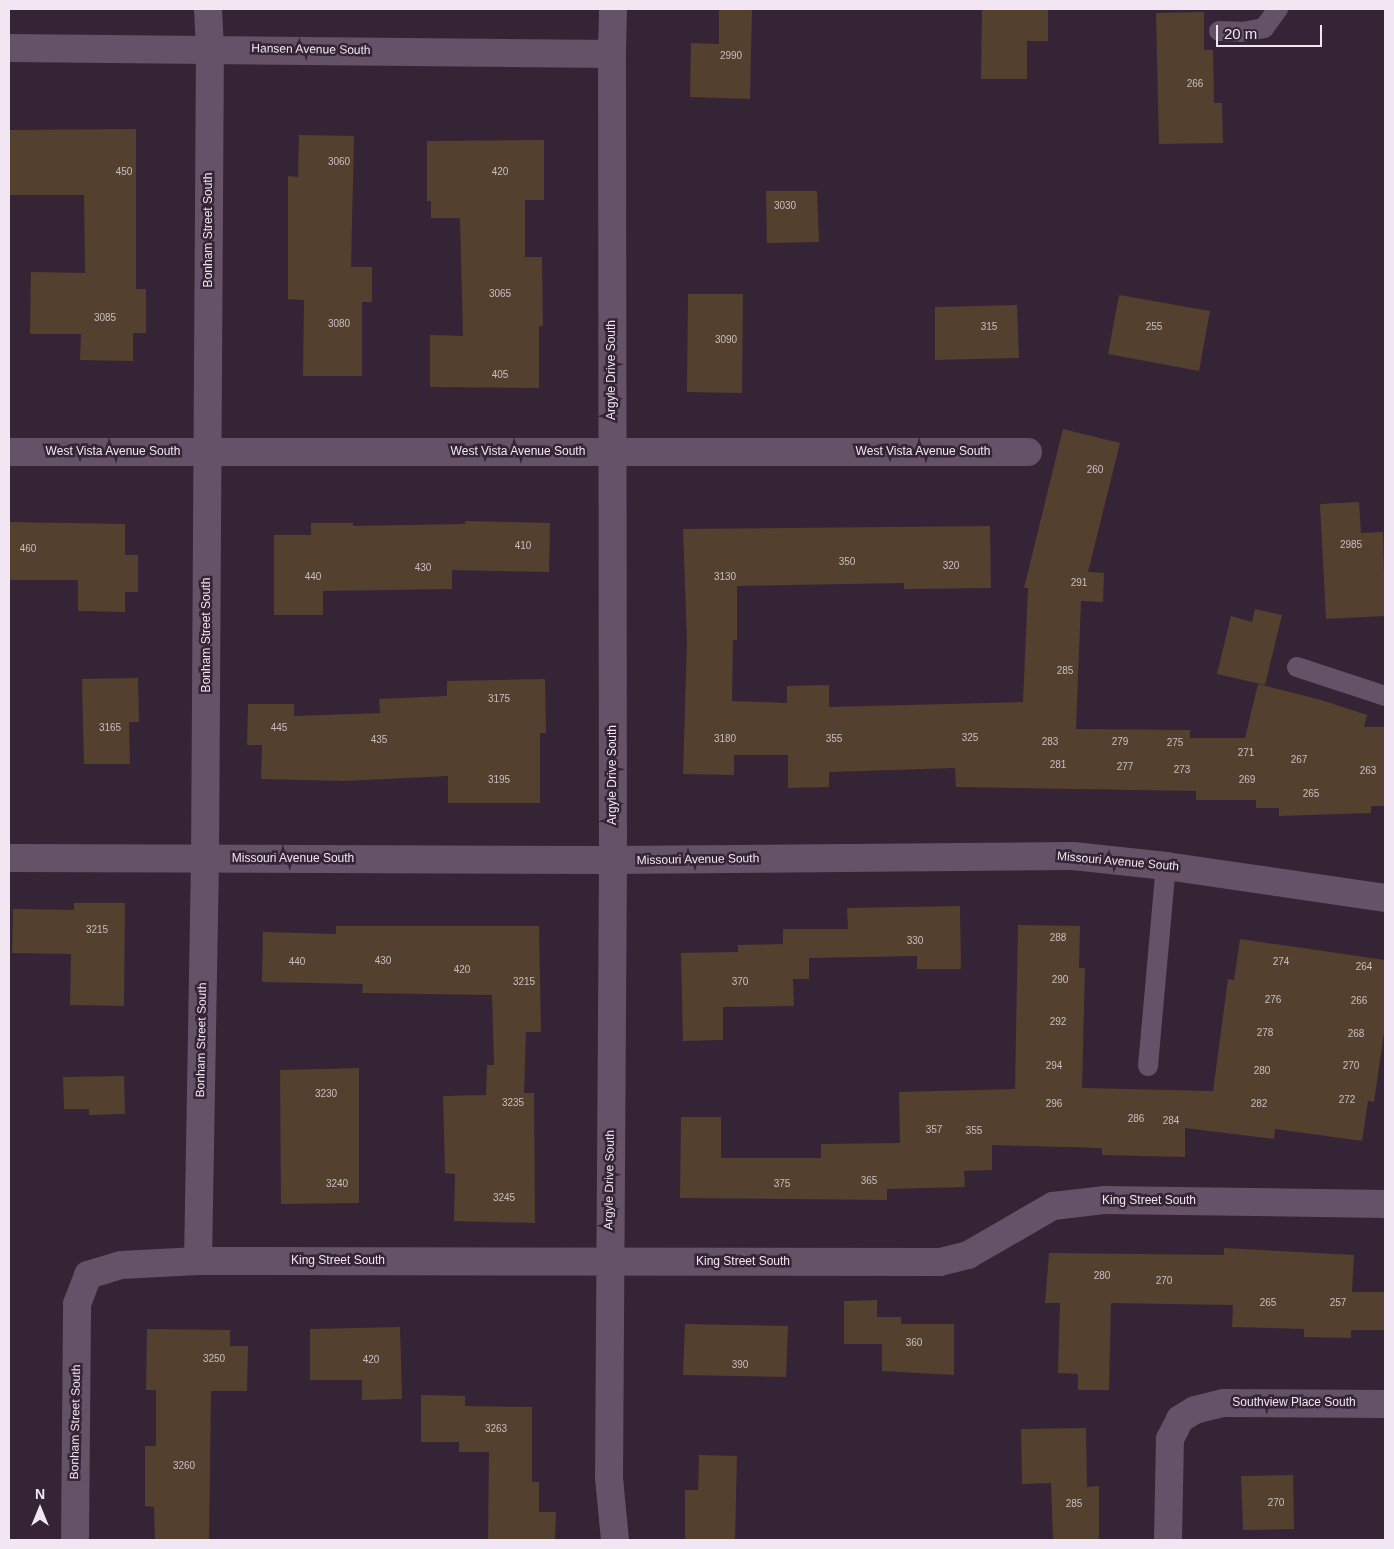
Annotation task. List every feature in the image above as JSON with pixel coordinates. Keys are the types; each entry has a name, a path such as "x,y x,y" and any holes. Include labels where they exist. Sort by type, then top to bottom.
{"street":[{"name":"Bonham Street South","path":"198,1261 205,859 210,49 208,9"},
{"name":"Argyle Drive South","path":"613,9 612,452 614,860 609,1478 615,1540"},
{"name":"Hansen Avenue South","path":"9,48 612,54"},
{"name":"West Vista Avenue South","path":"9,452 1028,452"},
{"name":"Missouri Avenue South","path":"9,858 614,860 1073,856 1166,866 1385,898"},
{"name":"King Street South","path":"88,1275 121,1265 198,1261 940,1262 968,1255 1053,1206 1104,1200 1385,1204"},
{"name":"Bonham Street South","path":"75,1540 77,1304 88,1275"},
{"name":"Southview Place South","path":"1168,1540 1170,1439 1180,1419 1188,1414 1224,1403 1385,1404"}],"lane":[{"path":"1219,31 1242,32 1264,28 1278,9"},
{"path":"1297,667 1385,696"},
{"path":"1148,1066 1166,866"}],"building":[{"path":"719,9 752,9 750,99 690,97 691,43 719,44"},
{"path":"982,9 1048,9 1048,41 1027,41 1027,79 981,79"},
{"path":"1204,12 1204,50 1213,50 1214,103 1222,103 1223,143 1159,144 1156,13"},
{"path":"136,129 136,289 146,289 146,333 133,333 133,361 80,360 81,334 30,334 31,272 85,273 84,195 9,195 9,130"},
{"path":"299,135 354,136 351,267 372,267 372,302 362,302 362,376 303,376 304,300 288,299 288,176 298,177"},
{"path":"544,140 544,200 525,200 525,257 542,257 543,326 539,326 539,388 430,387 430,335 463,336 460,218 431,218 431,201 427,201 427,141"},
{"path":"766,191 817,191 819,242 767,243"},
{"path":"688,294 743,294 742,393 687,392"},
{"path":"1119,295 1210,311 1199,371 1108,354"},
{"path":"1017,305 1019,358 935,360 935,307"},
{"path":"1063,429 1120,443 1088,572 1104,573 1103,602 1081,601 1076,729 1190,730 1190,738 1245,738 1258,684 1321,700 1367,715 1364,727 1385,727 1385,806 1371,806 1371,813 1279,816 1279,808 1256,808 1256,800 1196,800 1196,791 956,787 955,768 829,772 829,787 788,788 788,755 734,755 734,775 683,774 687,641 683,529 990,526 991,588 904,589 904,583 737,586 737,640 733,640 732,701 787,703 787,686 829,685 829,707 1023,702 1028,588 1024,588"},
{"path":"1359,502 1361,533 1383,532 1385,616 1326,619 1320,504"},
{"path":"465,521 550,523 549,572 452,570 452,589 323,591 323,615 274,615 274,535 311,535 311,523 353,523 353,526 465,524"},
{"path":"9,522 125,524 125,555 138,555 138,592 125,592 125,612 78,611 78,580 9,580"},
{"path":"1255,609 1282,615 1265,685 1217,674 1231,616 1252,622"},
{"path":"138,678 139,722 129,722 130,764 84,764 82,679"},
{"path":"545,679 546,733 540,733 540,803 448,803 448,776 344,781 261,779 262,745 247,745 248,704 294,704 294,716 380,713 379,699 447,696 447,681"},
{"path":"74,903 125,903 124,1006 70,1005 71,954 12,953 13,909 74,910"},
{"path":"960,906 961,969 917,969 917,956 809,958 809,979 793,979 794,1006 723,1007 723,1040 683,1041 681,953 738,952 738,945 783,944 783,929 848,929 847,908"},
{"path":"1018,925 1080,926 1079,968 1085,968 1082,1088 1213,1091 1228,979 1234,980 1240,939 1385,960 1385,1026 1374,1102 1368,1101 1362,1141 1275,1129 1274,1139 1185,1128 1185,1157 1102,1155 1102,1148 992,1145 992,1170 964,1171 965,1187 887,1189 887,1200 680,1198 681,1117 721,1117 721,1158 821,1158 821,1144 900,1143 899,1092 1015,1089"},
{"path":"336,926 539,926 541,1032 526,1032 524,1093 534,1093 535,1223 454,1221 455,1174 445,1173 443,1096 486,1095 487,1065 494,1065 492,995 362,993 363,984 262,982 263,932 336,934"},
{"path":"359,1068 359,1203 281,1204 280,1070"},
{"path":"124,1076 125,1114 89,1115 89,1109 64,1109 63,1077"},
{"path":"1224,1248 1354,1255 1352,1292 1385,1292 1385,1330 1351,1330 1351,1338 1304,1337 1304,1329 1232,1327 1233,1305 1111,1303 1109,1390 1078,1390 1078,1374 1058,1373 1060,1303 1045,1303 1049,1253 1224,1255"},
{"path":"877,1300 877,1317 901,1317 901,1324 954,1324 954,1375 882,1371 882,1344 844,1344 844,1301"},
{"path":"685,1324 788,1326 786,1377 683,1375"},
{"path":"400,1327 402,1399 362,1400 362,1380 310,1380 310,1329"},
{"path":"147,1329 230,1330 230,1346 248,1346 247,1391 211,1391 209,1540 155,1540 154,1507 145,1506 145,1446 156,1446 156,1390 146,1390"},
{"path":"421,1395 465,1396 465,1406 532,1407 532,1482 539,1482 539,1512 556,1512 555,1540 488,1540 489,1452 459,1452 459,1442 421,1442"},
{"path":"1086,1428 1087,1487 1099,1486 1099,1539 1053,1540 1051,1483 1022,1484 1021,1429"},
{"path":"699,1455 737,1456 735,1540 685,1540 685,1490 698,1490"},
{"path":"1293,1475 1294,1529 1243,1530 1241,1476"}]}
